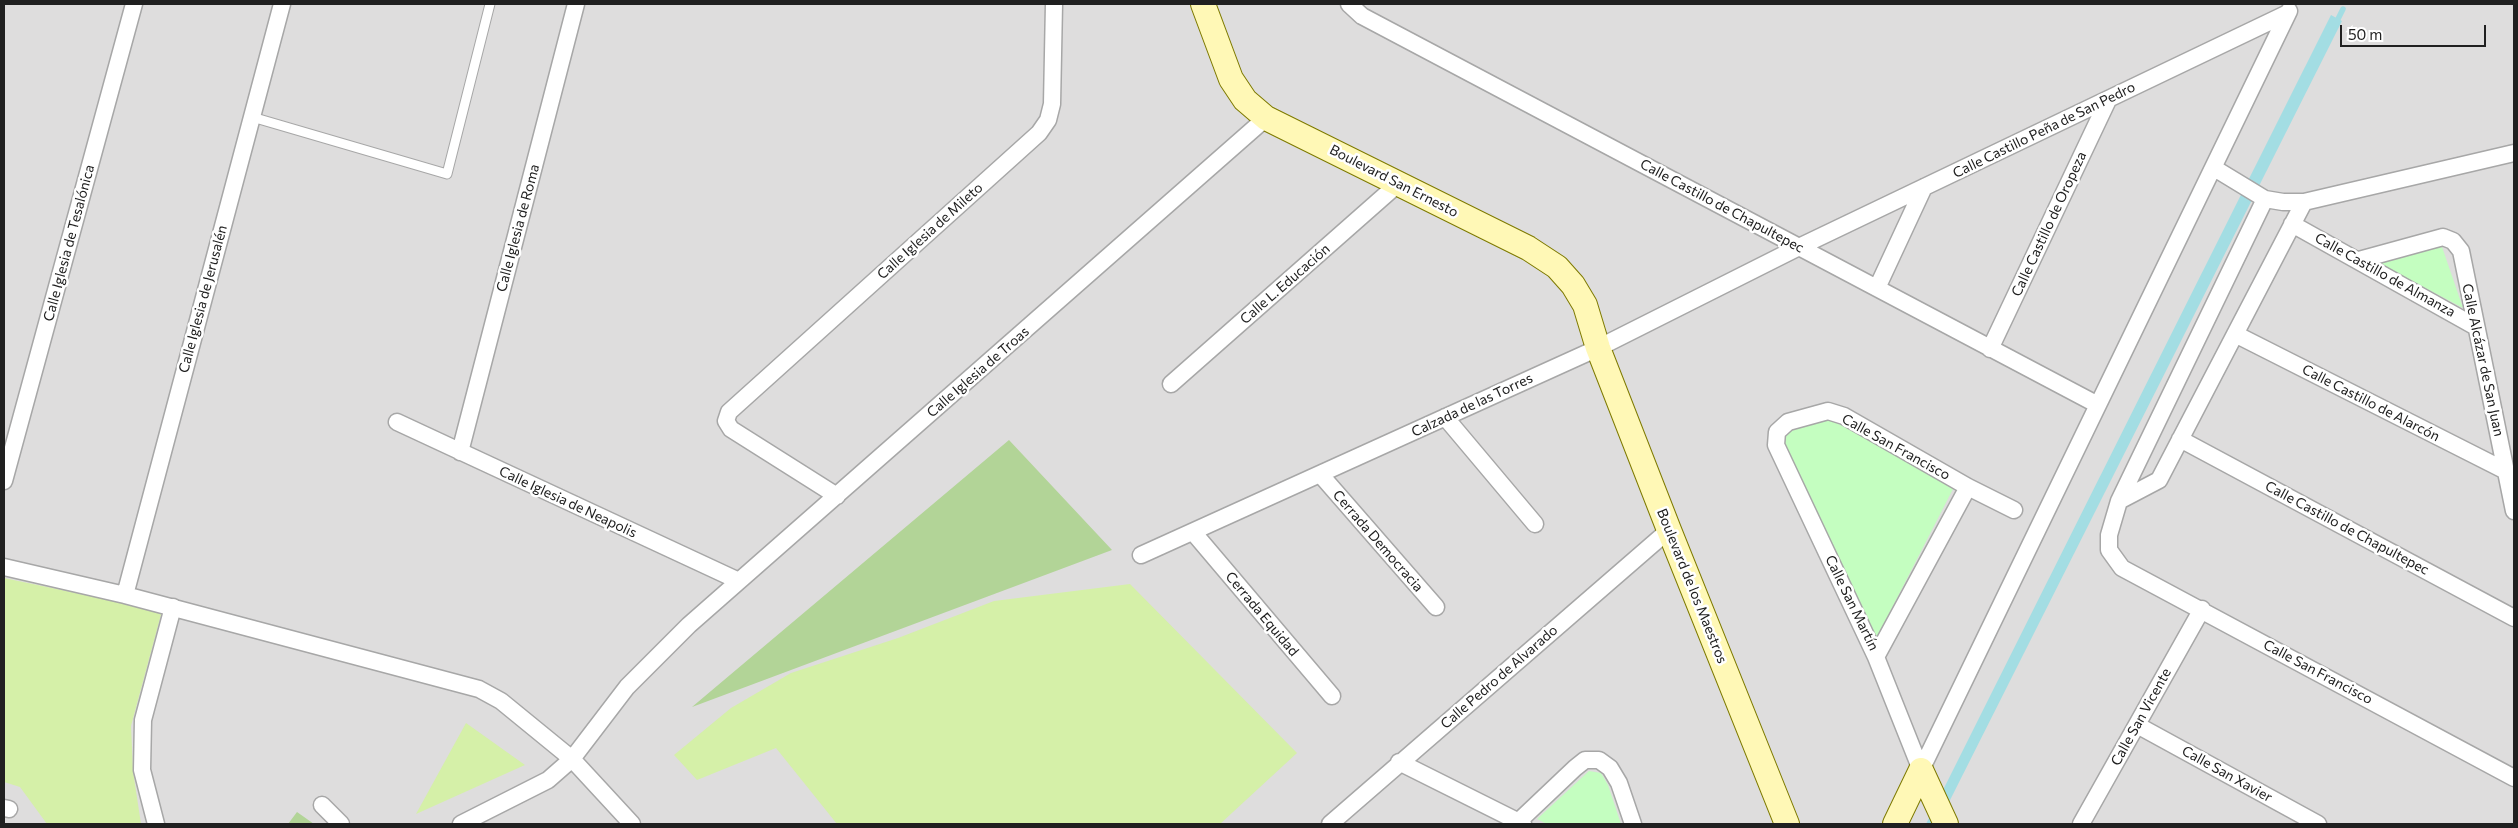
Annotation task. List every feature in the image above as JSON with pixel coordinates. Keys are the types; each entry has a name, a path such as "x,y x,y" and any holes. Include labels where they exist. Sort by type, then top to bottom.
{"main road":[{"name":"Boulevard San Ernesto","path":"1203,4 1231,79 1244,100 1266,118 1528,248 1556,266 1573,285 1585,305 1598,348"},
{"name":"Boulevard de los Maestros","path":"1598,348 1787,824"},
{"path":"1921,770 1946,824"},
{"path":"1895,824 1921,770"}],"street":[{"name":"Calle Iglesia de Tesalónica","path":"4,481 134,4"},
{"name":"Calle Iglesia de Jerusalén","path":"125,595 282,4"},
{"name":"Calle Iglesia de Roma","path":"460,452 576,4"},
{"name":"Calle Iglesia de Mileto","path":"838,496 731,429 726,421 729,412 1039,133 1048,120 1052,104 1054,4"},
{"name":"Calle Castillo de Chapultepec","path":"1349,4 1362,16 2098,405"},
{"name":"Calle Castillo Peña de San Pedro","path":"1799,247 2108,100 2290,8"},
{"path":"1921,770 2290,8"},
{"name":"Calle Castillo de Oropeza","path":"1990,348 2108,100"},
{"name":"Calle Iglesia de Troas","path":"461,824 548,780 572,759 627,687 690,625 1266,118"},
{"path":"2214,168 2261,196 2283,202 2304,202 2514,153"},
{"name":"Calle L. Educación","path":"1171,384 1399,183"},
{"path":"1877,288 1924,187"},
{"path":"2120,501 2261,196"},
{"path":"2120,501 2160,480 2304,202"},
{"name":"Calle Castillo de Almanza","path":"2292,224 2359,260 2476,328"},
{"name":"Calle Alcázar de San Juan","path":"2359,260 2443,237 2452,242 2461,251 2514,511"},
{"name":"Calzada de las Torres","path":"1141,555 1598,348 1799,247"},
{"name":"Calle Castillo de Alarcón","path":"2235,334 2506,471"},
{"name":"Calle San Francisco","path":"1778,432 1788,422 1828,410 1844,416 1968,487 2014,510"},
{"path":"1445,417 1535,524"},
{"name":"Calle Iglesia de Neapolis","path":"397,422 739,581"},
{"name":"Calle San Martín","path":"1778,432 1776,445 1876,657"},
{"name":"Calle Castillo de Chapultepec","path":"2180,439 2514,618"},
{"name":"Cerrada Democracia","path":"1320,474 1436,607"},
{"name":"Calle San Martín","path":"1876,657 1968,487"},
{"name":"Calle San Francisco","path":"2120,501 2109,534 2110,550 2122,568 2202,609 2514,778"},
{"name":"Calle Pedro de Alvarado","path":"1330,824 1399,762 1669,530"},
{"name":"Cerrada Equidad","path":"1193,532 1332,696"},
{"path":"4,567 125,595 479,689 501,701 572,759 632,824"},
{"path":"156,824 142,770 144,720 173,608"},
{"name":"Calle San Vicente","path":"2081,824 2202,609"},
{"path":"1876,657 1921,770"},
{"name":"Calle San Xavier","path":"2137,724 2318,824"},
{"path":"1399,762 1520,823 1585,760 1599,760 1610,768 1619,783 1633,824"},
{"path":"322,805 341,824"}],"lane":[{"path":"252,118 447,174 490,4"}],"shaded area":[{"path":"4,4 2514,4 2514,824 4,824"}],"green space":[{"path":"2441,244 2463,308 2378,263"},
{"path":"1828,418 1954,487 1875,641 1783,446 1783,436 1794,428"},
{"path":"1009,440 1112,550 692,707"},
{"path":"4,578 162,611 131,726 133,771 141,824 47,824 20,787 4,782"},
{"path":"1130,584 1297,753 1220,824 837,824 776,748 697,780 674,755 731,708 791,673 898,638 994,601"},
{"path":"466,723 525,765 416,814"},
{"path":"1589,771 1601,773 1608,785 1621,824 1547,824 1537,819"},
{"path":"297,812 314,824 288,824"}],"water":[{"path":"2331,15 2342,21 1938,824 1926,824"}],"waterway":[{"path":"2335,25 2343,9"}]}
